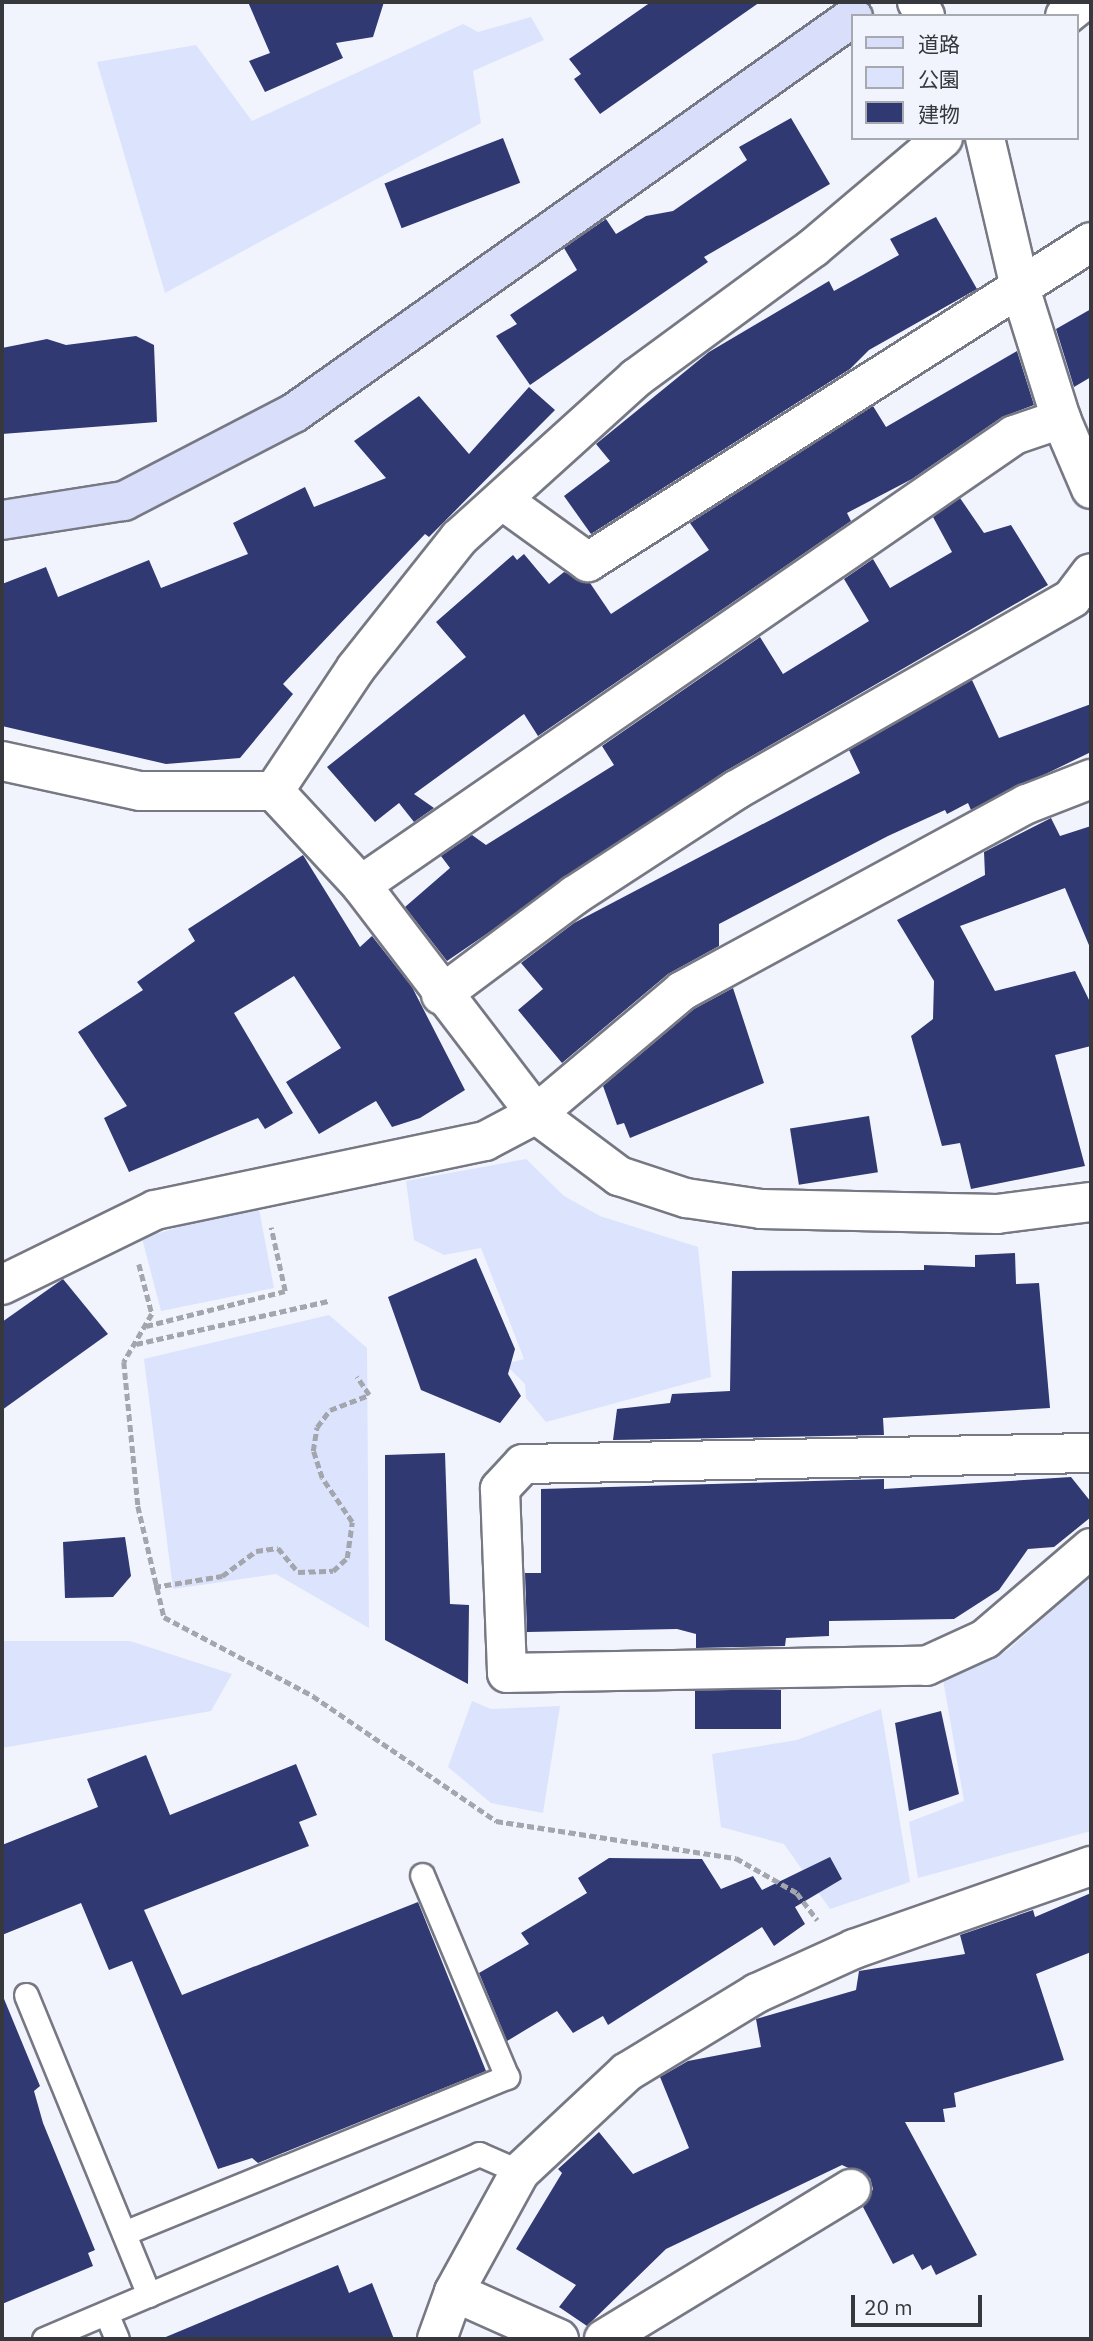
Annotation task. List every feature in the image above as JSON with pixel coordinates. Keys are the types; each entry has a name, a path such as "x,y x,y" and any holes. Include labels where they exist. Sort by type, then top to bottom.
{"street":[{"path":"857,14 876,2"},
{"path":"1067,14 1082,2"},
{"path":"2,520 124,501 294,414 852,17"},
{"path":"274,791 356,668 460,538 636,378 813,248 941,140"},
{"path":"985,140 1021,291 1060,419 1091,489"},
{"path":"502,500 588,562 1021,291 1091,242"},
{"path":"361,885 1014,435 1060,419"},
{"path":"441,995 575,895 736,790 1072,598 1091,573"},
{"path":"2,761 140,791 274,791 361,885 441,995 536,1114 620,1176 686,1198 897,1215 997,1214 1091,1202"},
{"path":"2,1285 155,1210 485,1141 536,1114 682,991 1015,810 1091,779"},
{"path":"1091,1453 523,1464 500,1489 507,1673 926,1666 985,1639 1091,1548"},
{"path":"437,2339 454,2292 520,2172 627,2072 757,1993 842,1955 1091,1866"},
{"path":"604,2339 851,2189"},
{"path":"454,2292 559,2339"}],"lane":[{"path":"124,2233 508,2077 422,1875"},
{"path":"26,1995 149,2295"},
{"path":"44,2339 479,2154 520,2172"},
{"path":"106,2313 117,2339"}],"path":[{"path":"129,1222 152,1314 124,1362 138,1506 154,1587 164,1617 313,1696 496,1821 736,1858 797,1892 842,1955"},
{"path":"145,1326 285,1291 271,1227 283,1225"},
{"path":"135,1344 329,1301"},
{"path":"154,1587 222,1576 256,1551 278,1548 298,1572 333,1571 347,1558 352,1522 322,1478 313,1451 317,1427 331,1410 369,1395 357,1377"}],"green space":[{"path":"531,17 544,40 473,71 481,123 165,293 97,62 196,45 252,121 463,24 478,32"},
{"path":"526,1159 564,1196 600,1216 698,1247 711,1377 546,1422 526,1398 525,1384 505,1364 524,1359 481,1248 444,1255 414,1240 406,1181"},
{"path":"258,1204 274,1288 161,1311 142,1238"},
{"path":"329,1315 367,1348 369,1628 276,1574 173,1589 144,1359"},
{"path":"1091,1575 1091,1831 918,1878 909,1822 964,1801 943,1679 1008,1650"},
{"path":"2,1641 130,1641 232,1674 211,1711 2,1748"},
{"path":"472,1701 491,1709 560,1706 543,1813 491,1803 448,1767"},
{"path":"881,1709 910,1882 830,1909 784,1844 721,1827 712,1754 797,1740"}],"building":[{"path":"248,2 384,2 373,37 336,43 343,58 265,92 249,61 270,53"},
{"path":"651,2 760,2 600,114 574,79 581,74 569,59"},
{"path":"791,118 830,184 704,257 708,262 530,385 496,336 517,324 510,315 577,270 564,248 606,219 616,234 646,216 673,211 747,160 739,147"},
{"path":"503,138 520,183 402,228 384,184"},
{"path":"936,217 977,289 869,350 850,369 591,534 564,496 610,461 596,444 709,352 829,281 834,291 899,255 890,239"},
{"path":"1091,309 1091,377 1074,387 1056,329"},
{"path":"136,336 154,345 157,422 2,434 2,348 47,339 66,345"},
{"path":"1017,351 1034,405 1002,417 912,479 847,513 851,521 538,736 524,714 414,794 434,808 414,822 399,803 375,822 327,767 466,657 436,622 513,555 517,560 524,554 549,584 564,572 590,583 611,614 709,550 690,523 873,406 886,427"},
{"path":"529,387 555,410 429,537 425,534 283,684 293,694 240,758 166,764 2,726 2,584 46,567 58,597 149,560 161,588 248,554 233,523 305,487 314,507 386,478 354,441 419,396 469,454"},
{"path":"960,498 984,533 1011,525 1048,585 724,772 447,961 405,907 450,868 441,856 472,835 486,845 614,765 602,746 760,637 783,674 869,621 844,579 873,559 890,588 952,552 933,517"},
{"path":"972,680 999,738 1091,704 1091,752 971,810 968,803 947,814 945,810 888,836 719,924 719,946 668,974 562,1063 518,1010 543,989 521,963 574,923 860,773 849,750"},
{"path":"1051,818 1060,836 1091,826 1091,950 1065,888 960,926 995,991 1075,971 1091,1004 1091,1046 1055,1055 1085,1166 971,1189 960,1143 942,1146 911,1036 933,1019 934,981 897,920 985,875 984,852"},
{"path":"303,855 360,947 372,936 412,987 465,1090 420,1118 392,1127 376,1101 319,1134 286,1082 341,1048 294,976 234,1013 293,1113 265,1129 258,1118 129,1172 104,1118 127,1106 78,1032 143,990 137,982 195,941 188,929"},
{"path":"733,988 764,1083 630,1138 624,1123 617,1125 603,1086 694,1009"},
{"path":"869,1116 878,1172 799,1185 790,1129"},
{"path":"1015,1253 1016,1284 1039,1283 1050,1408 883,1418 884,1435 613,1440 617,1409 670,1403 672,1394 730,1391 732,1271 924,1270 924,1265 975,1267 975,1255"},
{"path":"476,1258 515,1349 508,1374 521,1396 500,1423 421,1390 388,1297"},
{"path":"63,1279 108,1334 2,1410 2,1322"},
{"path":"445,1453 450,1604 469,1605 468,1684 385,1640 385,1455"},
{"path":"1071,1477 1091,1502 1091,1517 1054,1547 1028,1549 999,1590 954,1619 829,1621 829,1636 786,1638 785,1646 696,1648 696,1634 677,1629 527,1632 525,1573 541,1573 541,1489 884,1479 884,1489"},
{"path":"125,1537 131,1576 113,1597 65,1598 63,1542"},
{"path":"695,1690 781,1690 781,1729 695,1729"},
{"path":"941,1711 959,1794 909,1811 895,1723"},
{"path":"146,1755 170,1815 296,1764 317,1815 299,1822 309,1846 144,1910 182,1995 418,1902 486,2071 258,2163 252,2158 218,2169 132,1961 109,1970 81,1903 2,1935 2,1845 98,1807 87,1779"},
{"path":"830,1857 842,1879 795,1907 805,1924 774,1946 762,1927 608,2025 603,2016 573,2033 557,2011 507,2041 479,1973 529,1944 521,1933 587,1893 578,1878 609,1858 702,1859 721,1889 753,1876 762,1890"},
{"path":"1091,1893 1091,1952 1036,1974 1064,2060 954,2093 956,2107 943,2109 945,2122 905,2122 977,2255 936,2275 931,2265 922,2270 913,2254 893,2264 863,2207 873,2189 870,2178 842,2165 666,2249 587,2326 559,2307 576,2285 516,2249 562,2173 558,2169 599,2132 633,2174 689,2148 660,2077 688,2061 761,2047 756,2019 856,1990 859,1971 965,1954 960,1935 1033,1910 1035,1917"},
{"path":"2,1994 40,2086 34,2091 43,2123 95,2250 88,2253 93,2266 2,2304"},
{"path":"338,2265 349,2293 372,2283 394,2339 161,2339"}]}
